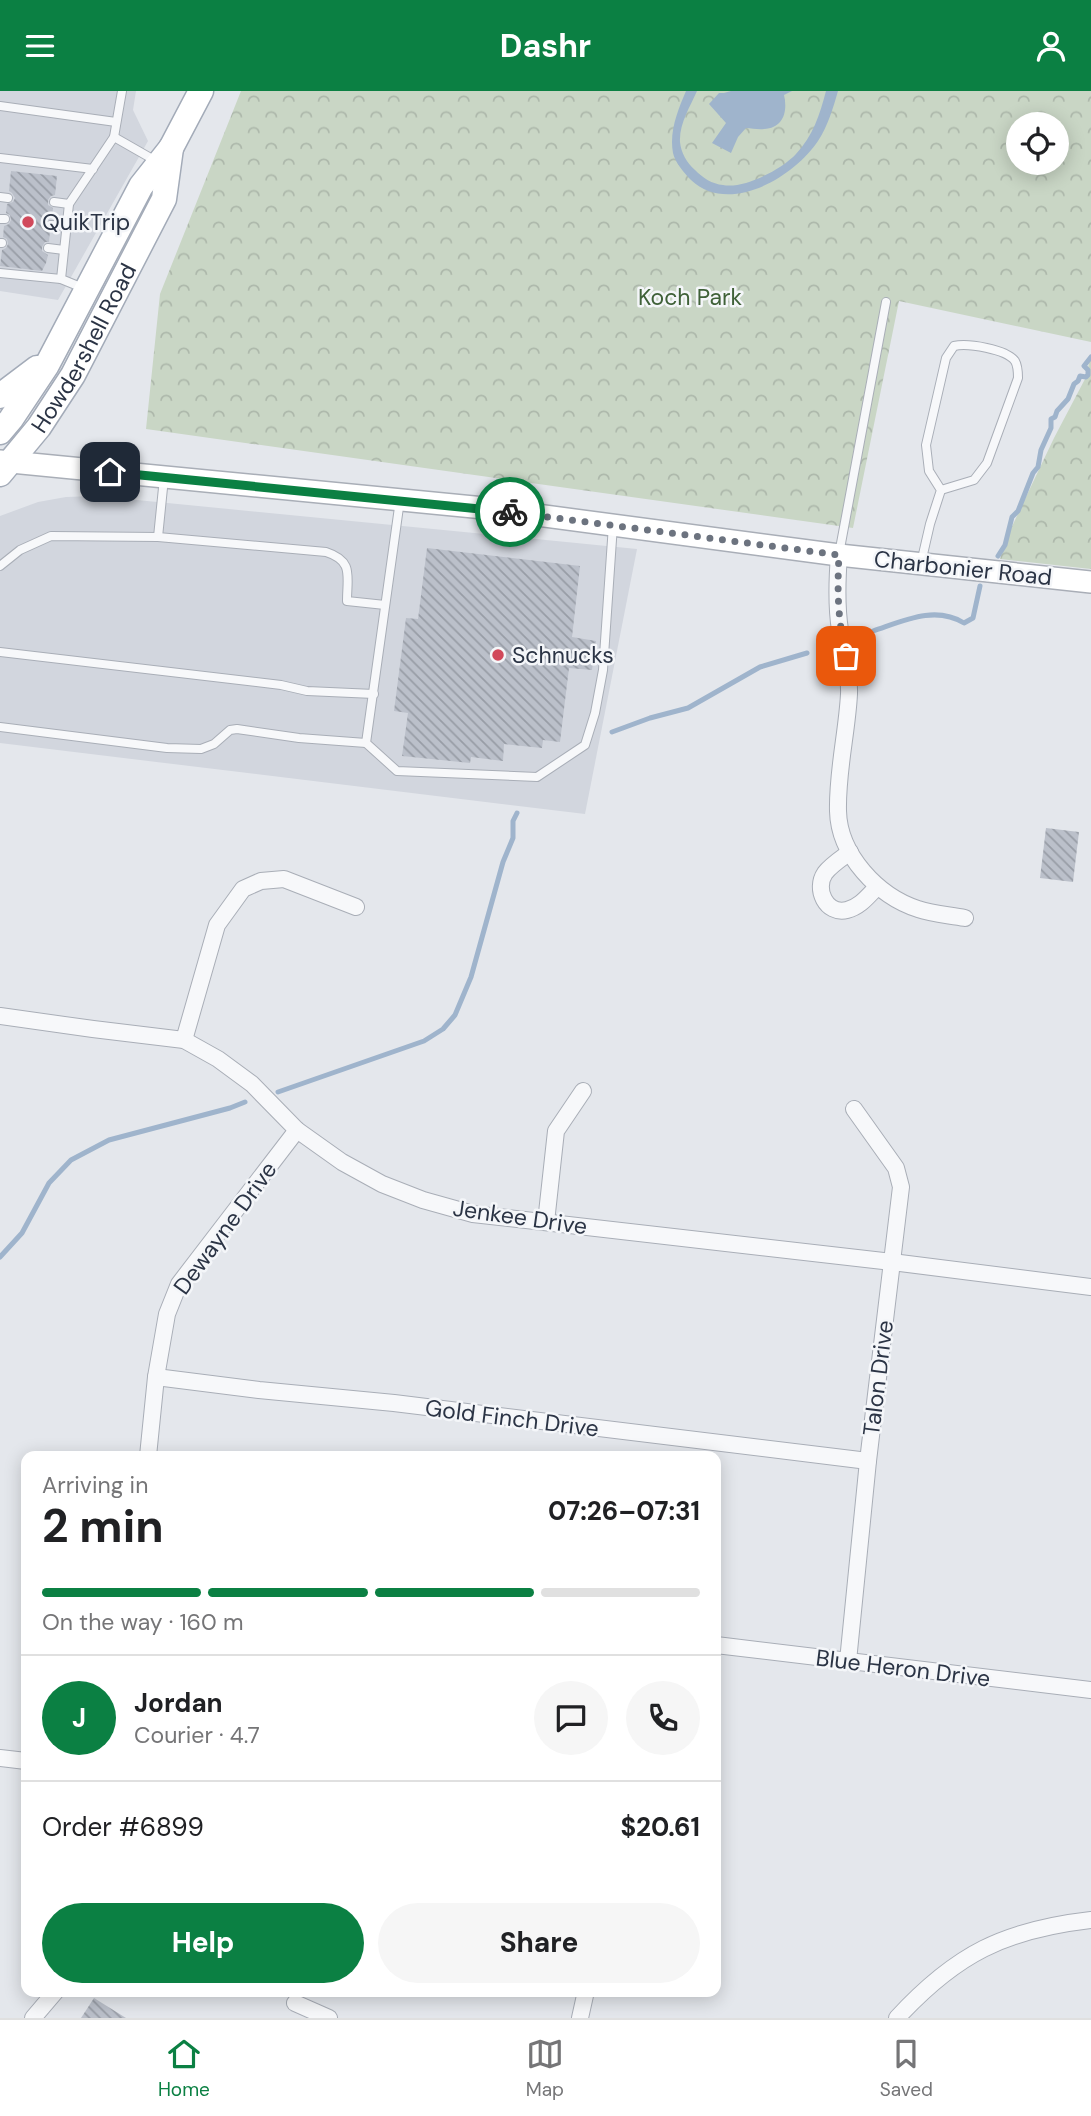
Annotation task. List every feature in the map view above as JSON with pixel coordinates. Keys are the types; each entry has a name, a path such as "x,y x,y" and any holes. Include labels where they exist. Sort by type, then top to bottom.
{"main road":[{"name":"Howdershell Road","path":"0,432 53,354 141,186 165,155 201,91"},
{"name":"Howdershell Road","path":"4,465 39,427 73,375 164,199 165,155"},
{"path":"0,396 53,354"},
{"name":"Charbonier Road","path":"4,465 484,508 839,555 1091,582"}],"street":[{"path":"839,555 836,587 849,692 841,755 838,814 840,830 862,869 877,887 891,897 920,910 965,918"},
{"path":"850,852 825,873 819,884 829,907 839,911 850,910 877,887"},
{"path":"184,1039 217,925 243,889 261,881 284,879 356,907"},
{"name":"Jenkee Drive","path":"0,1016 184,1039 252,1084 297,1131 342,1162 382,1184 473,1214 1091,1287"},
{"path":"546,1222 556,1131 583,1091"},
{"name":"Talon Drive","path":"848,1661 868,1461 901,1187 897,1168 854,1109"},
{"name":"Dewayne Drive","path":"149,1451 156,1377 167,1314 179,1284 297,1131"},
{"name":"Gold Finch Drive","path":"156,1377 868,1461"},
{"name":"Blue Heron Drive","path":"721,1647 1091,1690"},
{"path":"0,1758 21,1760"},
{"path":"897,2018 923,1990 956,1964 992,1944 1058,1924 1091,1920"},
{"path":"33,2018 51,1997"},
{"path":"580,2018 585,1997"},
{"path":"295,2003 329,2018"}],"lane":[{"path":"61,279 69,204 114,137 122,91"},
{"path":"0,106 116,122"},
{"path":"114,137 165,155"},
{"path":"0,158 93,169"},
{"path":"54,202 69,204"},
{"path":"51,225 66,226"},
{"path":"48,249 64,250"},
{"path":"0,272 61,279 86,289"},
{"path":"839,555 886,302"},
{"path":"965,344 1008,354 1017,364 1018,378 987,463 974,480 941,489 929,471 926,445 946,358 954,346 965,344"},
{"path":"158,537 164,478"},
{"path":"921,563 941,489"},
{"path":"366,743 400,500"},
{"path":"0,727 167,748 201,749 214,744 230,730 237,729 299,738 366,743 397,771 537,777 585,745 595,713 603,670 613,526"},
{"path":"0,566 20,550 51,536 158,537 326,552 341,556 347,566 347,601 385,605"},
{"path":"0,652 281,685 307,691 373,694"}],"shaded area":[{"path":"0,91 136,91 133,110 148,141 58,300 0,291"},
{"path":"96,496 637,549 585,814 0,743 0,516 38,502"}],"green space":[{"name":"Koch Park","path":"241,91 1091,91 1091,342 899,301 853,528 146,429 160,294"},
{"path":"1091,356 1091,569 1000,559 1005,541 1085,379"}],"water":[{"path":"686,91 697,91 681,129 683,154 704,178 723,185 732,185 762,177 790,160 811,132 826,91 838,91 822,135 793,167 760,187 742,193 724,194 706,190 691,180 674,156 673,129"},
{"path":"792,91 784,95 785,107 780,122 770,128 746,128 738,137 731,153 712,143 726,123 709,104 719,93"}],"building":[{"name":"QuikTrip","path":"11,171 57,176 55,195 48,200 48,205 53,208 52,218 45,224 45,228 50,231 49,242 45,242 42,247 42,251 48,255 42,271 0,266 2,250 8,244 3,237 4,226 11,220 6,213 7,204 15,198 9,191"},
{"name":"Schnucks","path":"427,548 580,566 572,637 596,641 592,670 569,668 560,742 543,740 542,748 504,744 503,761 471,757 470,763 402,756 408,713 394,711 406,618 418,619"},
{"path":"1046,828 1079,832 1073,882 1040,878"},
{"path":"94,1998 126,2018 81,2018"}],"waterway":[{"path":"998,556 1005,545 1012,517 1018,511 1038,467 1041,450 1051,428 1051,419 1068,399 1080,376 1088,375 1084,366 1091,357"},
{"path":"873,631 907,619 930,615 942,615 964,623 973,618 980,586"},
{"path":"612,732 688,708 760,667 807,653"},
{"path":"278,1092 424,1041 443,1029 455,1015 471,977 503,862 513,838 513,821 517,813"},
{"path":"0,1257 22,1233 49,1183 71,1160 109,1140 245,1102"}],"way so far":[{"path":"510,512 839,555 836,587 846,656"}],"place":[{"name":"QuikTrip","path":"28,222"},
{"name":"Schnucks","path":"498,655"}],"route":[{"path":"110,472 510,512"}]}
